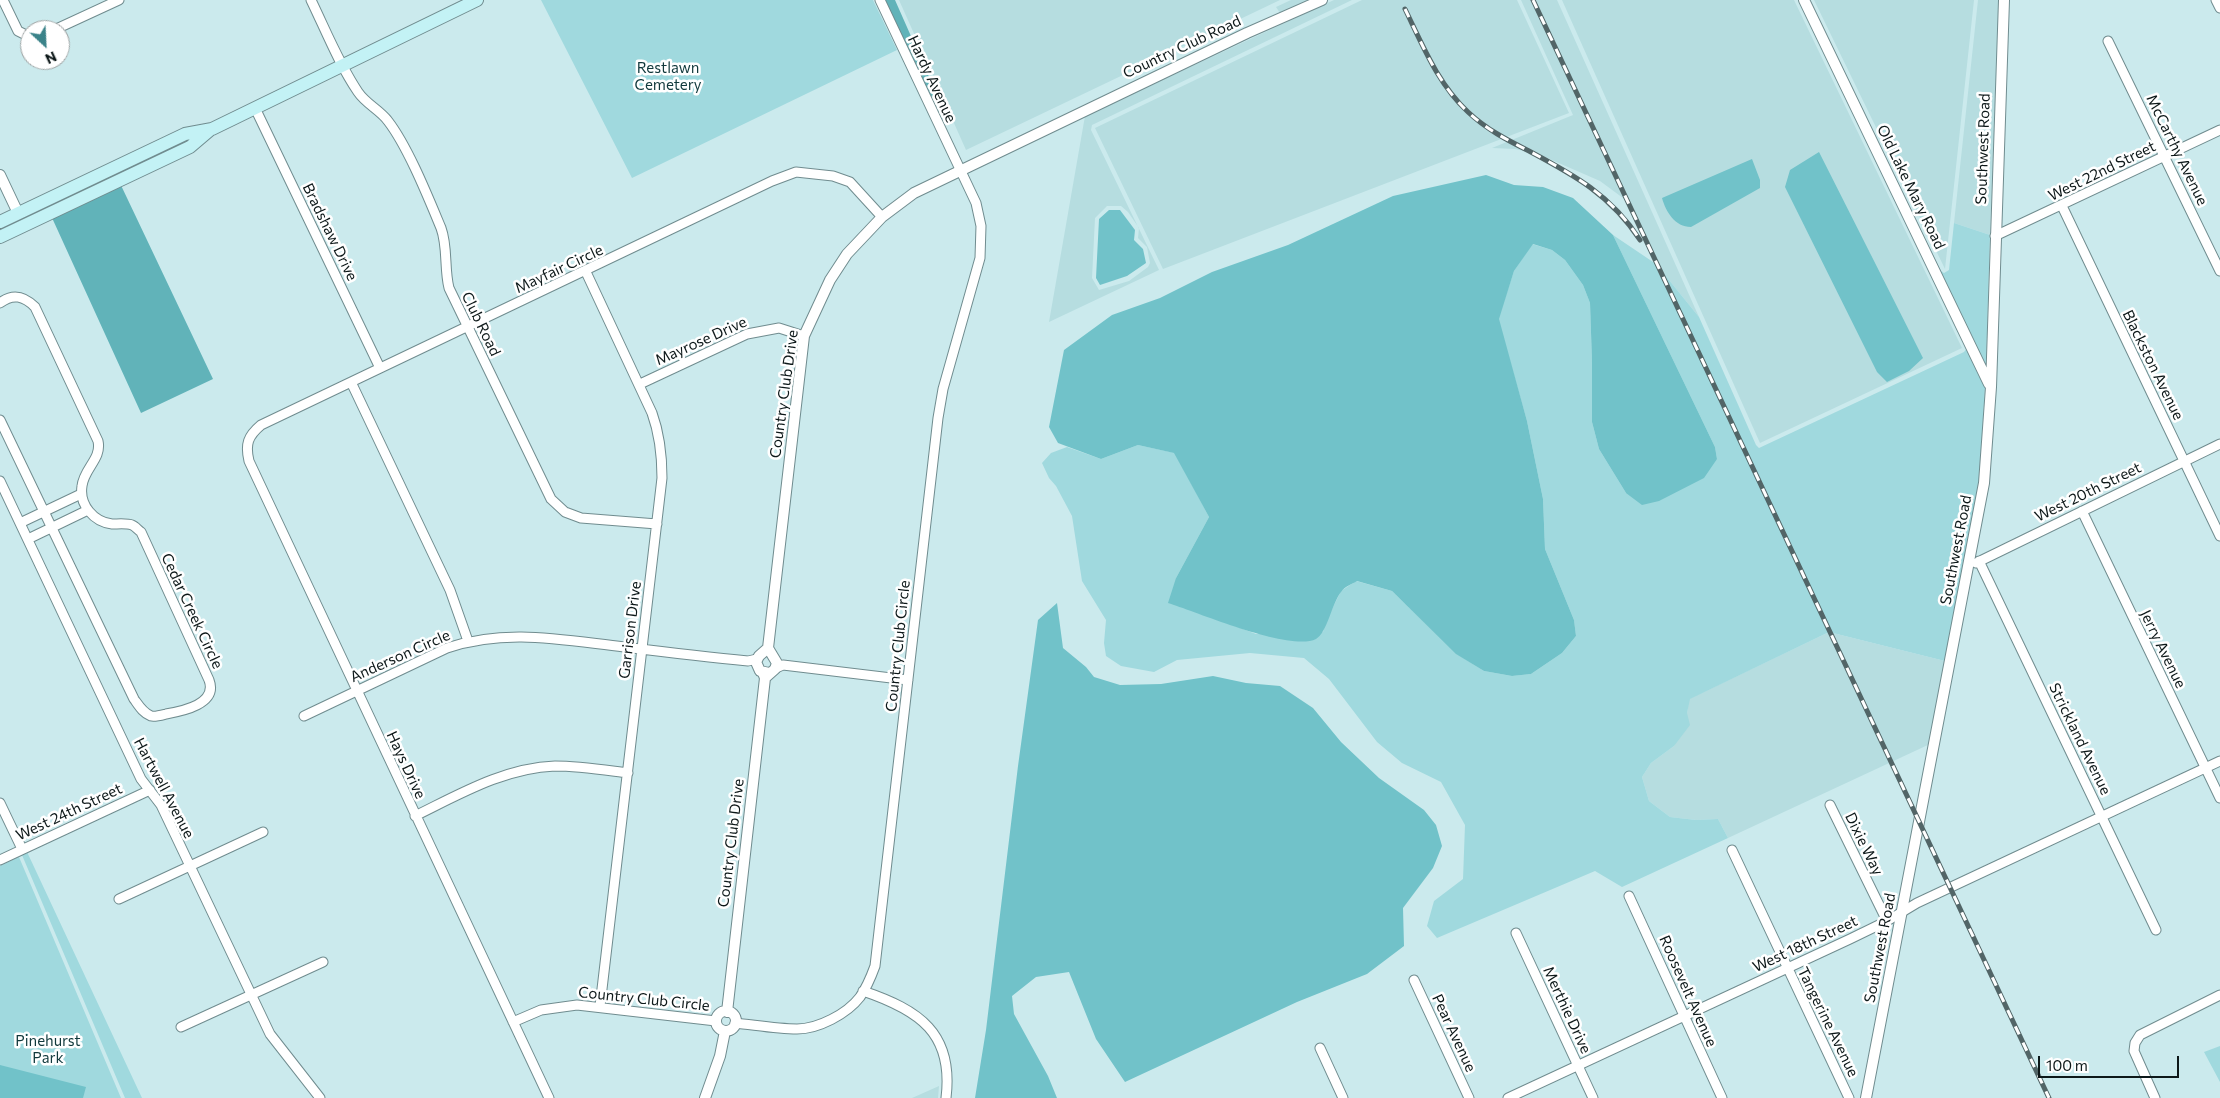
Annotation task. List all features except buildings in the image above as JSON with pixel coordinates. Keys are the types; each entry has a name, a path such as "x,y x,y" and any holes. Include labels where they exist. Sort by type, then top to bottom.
{"main road":[{"path":"0,237 190,147 212,129 477,0"},
{"path":"0,222 185,134 212,129"}],"street":[{"path":"3,0 20,32"},
{"path":"70,23 119,0"},
{"name":"Club Road","path":"311,0 358,92 371,107 386,119 400,139 441,229 445,245 445,272 449,288 551,500 565,512 581,518 656,524"},
{"name":"Hardy Avenue","path":"880,0 959,170"},
{"name":"Country Club Road","path":"1084,110 1322,0"},
{"name":"Old Lake Mary Road","path":"1804,0 1991,387"},
{"name":"Southwest Road","path":"1866,1098 1984,483 1991,387 2004,0"},
{"path":"2216,0 2220,8"},
{"name":"McCarthy Avenue","path":"2108,41 2220,271"},
{"name":"Bradshaw Drive","path":"255,108 380,368"},
{"name":"Country Club Drive","path":"726,1012 804,336 830,280 847,254 882,217 914,193 1084,110"},
{"name":"West 22nd Street","path":"1995,236 2220,130"},
{"name":"Country Club Circle","path":"735,1023 798,1029 824,1022 843,1012 858,998 875,966 938,418 943,389 980,258 981,226 976,203 959,170"},
{"name":"Mayfair Circle","path":"247,441 261,425 586,272 772,181 796,172 833,176 850,182 882,217"},
{"path":"0,176 18,213"},
{"name":"Blackston Avenue","path":"2062,206 2220,536"},
{"name":"Garrison Drive","path":"586,272 640,384 659,432 662,455 662,478 600,1006"},
{"path":"0,303 6,298 16,296 28,300 35,307 98,441 99,454 85,473 81,494 88,510 28,539"},
{"name":"Mayrose Drive","path":"640,384 747,334 779,328 804,336"},
{"path":"351,382 450,590 468,641"},
{"name":"Cedar Creek Circle","path":"0,420 134,700 144,712 152,716 188,710 201,703 212,687 141,532 132,525 101,522 88,510"},
{"name":"Hays Drive","path":"247,441 246,448 249,461 549,1098"},
{"name":"West 20th Street","path":"1969,567 2220,444"},
{"name":"Hartwell Avenue","path":"0,481 141,778 160,805 250,996 270,1034 320,1098"},
{"path":"20,523 81,494"},
{"name":"Jerry Avenue","path":"2082,511 2220,798"},
{"name":"Strickland Avenue","path":"1979,561 2156,930"},
{"name":"Anderson Circle","path":"304,716 447,648 468,641 502,636 536,637 908,680"},
{"name":"West 18th Street","path":"1508,1098 1887,921 1917,903 2220,761"},
{"path":"415,816 502,775 531,768 556,766 628,773"},
{"name":"West 24th Street","path":"0,860 150,790"},
{"path":"0,803 22,849"},
{"name":"Dixie Way","path":"1830,805 1887,921"},
{"path":"119,899 263,832"},
{"name":"Tangerine Avenue","path":"1732,850 1849,1098"},
{"name":"Roosevelt Avenue","path":"1630,896 1683,1016 1722,1098"},
{"name":"Merthie Drive","path":"1516,933 1593,1098"},
{"path":"181,1027 323,962"},
{"name":"Pear Avenue","path":"1414,980 1469,1098"},
{"path":"863,991 919,1017 936,1034 947,1062 946,1098"},
{"path":"2155,1098 2134,1050 2135,1043 2140,1034 2220,995"},
{"name":"Country Club Circle","path":"513,1022 541,1010 558,1006 600,1006 716,1021"},
{"path":"726,1012 733,1015 735,1023 732,1029 725,1031 718,1027 716,1021 719,1015 726,1012"},
{"path":"705,1098 720,1056 725,1031"},
{"path":"1320,1048 1343,1098"}],"shaded area":[{"path":"885,0 895,0 937,95 930,97"},
{"path":"899,0 1280,0 966,150"},
{"path":"1291,0 1309,0 1280,13 1276,7"},
{"path":"1334,0 1352,0 1092,125 1091,130 1138,226 1121,206 1107,206 1095,218 1092,278 1099,290 1129,281 1148,267 1150,263 1147,247 1138,238 1139,229 1159,270 1049,322 1085,116"},
{"path":"1362,0 1517,0 1569,113 1163,269 1095,128"},
{"path":"1521,0 1557,0 1699,317 1656,264 1627,201 1600,181 1538,154 1515,149 1492,148 1573,115"},
{"path":"1562,0 1794,0 1962,348 1760,443"},
{"path":"1814,0 1974,0 1945,269"},
{"path":"1978,0 1999,0 1990,235 1954,223"},
{"path":"1819,152 1923,358 1909,371 1887,382 1877,372 1785,187 1790,170"},
{"path":"1752,159 1760,180 1760,188 1691,227 1680,224 1672,218 1662,198"},
{"path":"1486,175 1514,185 1543,187 1573,198 1613,235 1715,447 1717,459 1704,478 1659,501 1642,505 1626,493 1599,449 1592,422 1590,303 1583,285 1565,260 1552,250 1533,244 1514,271 1499,319 1527,421 1543,499 1545,549 1574,620 1576,636 1562,653 1531,674 1512,676 1484,671 1456,654 1392,591 1357,581 1341,592 1320,636 1303,642 1265,636 1168,603 1176,578 1209,517 1174,453 1138,445 1101,459 1058,443 1049,427 1064,350 1112,315 1160,298 1212,272 1288,245 1393,196"},
{"path":"118,179 213,379 141,413 48,209"},
{"path":"1109,210 1120,210 1135,230 1134,240 1143,249 1146,263 1127,276 1100,285 1096,278 1099,219"},
{"path":"1057,603 1063,648 1086,667 1094,677 1120,685 1161,684 1213,676 1246,683 1280,686 1313,708 1341,742 1379,778 1424,810 1436,825 1442,846 1433,868 1403,908 1404,946 1367,974 1297,1002 1125,1082 1096,1039 1069,972 1036,977 1012,996 1014,1014 1048,1076 1057,1098 975,1098 986,1030 1038,620"},
{"path":"1829,632 1945,661 1930,744 1728,838 1718,819 1696,820 1670,817 1649,801 1642,777 1651,763 1674,746 1687,713 1689,699"},
{"path":"0,1065 86,1087 83,1098 0,1098"},
{"path":"939,1086 938,1098 912,1098"}],"green space":[{"name":"Restlawn Cemetery","path":"541,0 873,0 897,50 632,178"},
{"path":"1909,207 1941,271 1944,273 1949,270 1954,223 1990,235 1986,367"},
{"path":"1613,235 1656,264 1699,317 1759,448 1964,352 1967,348 1985,387 1979,482 1945,661 1829,632 1690,699 1687,713 1690,725 1674,746 1651,763 1642,777 1649,801 1670,817 1696,820 1718,819 1728,838 1622,887 1595,871 1437,938 1427,926 1434,901 1463,879 1465,825 1441,782 1402,763 1377,742 1329,679 1304,658 1250,653 1177,660 1154,672 1121,666 1106,656 1104,643 1106,620 1082,581 1072,516 1042,463 1051,453 1067,447 1101,459 1138,445 1175,453 1209,517 1176,578 1217,619 1256,634 1323,632 1327,619 1341,591 1356,581 1392,591 1457,654 1484,671 1512,676 1531,674 1562,653 1576,636 1574,620 1545,549 1543,499 1527,421 1498,319 1514,271 1532,244 1552,250 1565,260 1583,285 1590,303 1592,422 1599,449 1626,493 1717,459 1715,447"},
{"path":"28,853 142,1098 125,1098 22,855"},
{"name":"Pinehurst Park","path":"19,857 121,1098 0,1098 0,866"},
{"path":"2220,1046 2220,1082 2204,1052"}],"railway":[{"path":"1533,0 2049,1098"},
{"path":"1405,9 1440,77 1457,101 1468,112 1497,134 1561,169 1604,198 1617,210 1640,240"}]}
